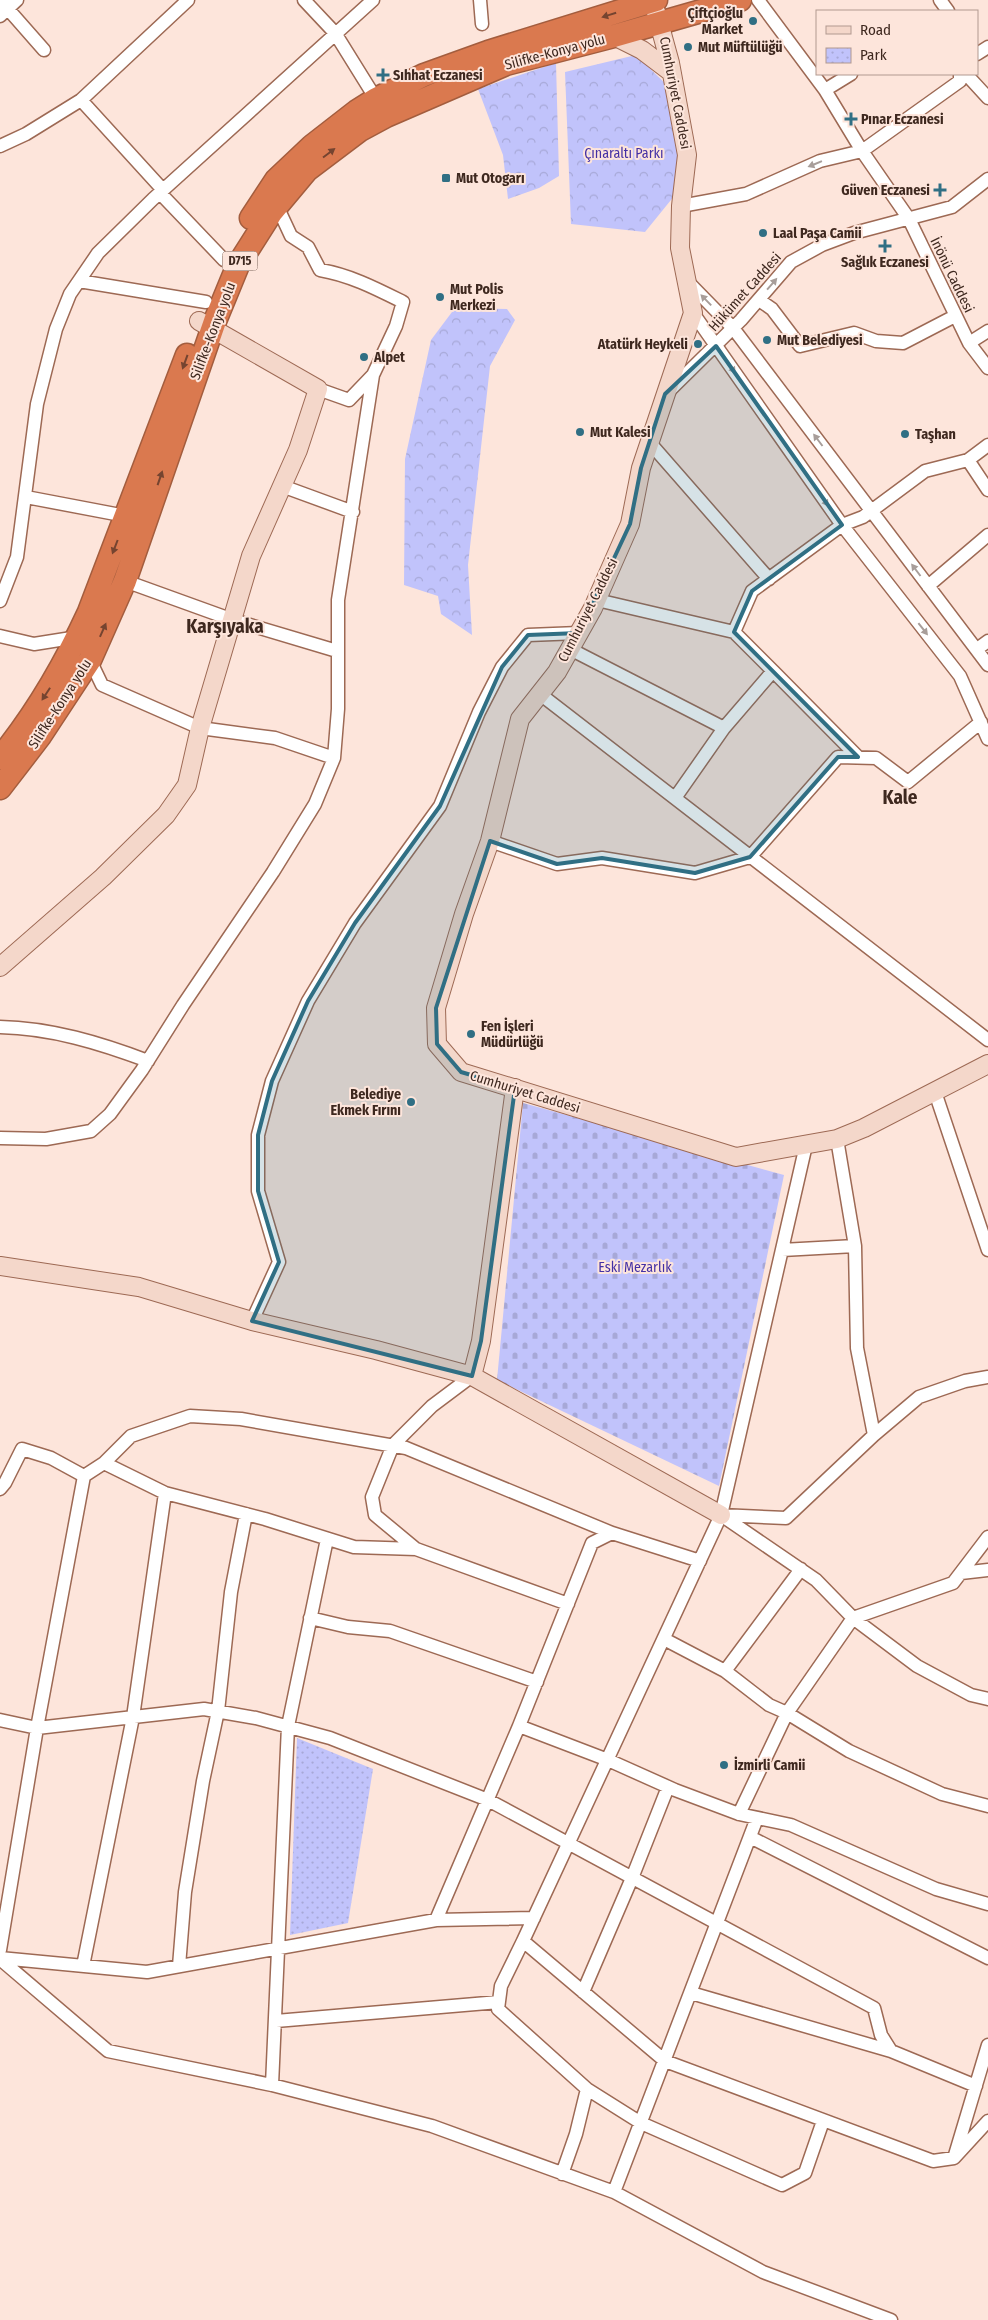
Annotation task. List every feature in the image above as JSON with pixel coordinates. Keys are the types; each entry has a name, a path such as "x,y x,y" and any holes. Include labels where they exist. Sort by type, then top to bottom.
{"highway":[{"name":"Silifke-Konya yolu","path":"0,758 19,734 56,679 78,638 206,317 277,206 307,170 360,130 386,116 506,64 740,0"},
{"name":"Silifke-Konya yolu","path":"0,788 40,736 90,660 125,581 224,260 276,180 312,146 357,111 376,99 424,75 488,52 653,1"}],"street":[{"path":"0,146 26,134 81,100 188,0"},
{"path":"304,0 335,34 376,99"},
{"path":"0,601 17,557 37,404 56,329 70,294 98,253 161,191 373,0"},
{"path":"480,0 482,24"},
{"name":"İnönü Caddesi","path":"758,0 825,90 862,151 909,219 969,343 988,368"},
{"name":"Cumhuriyet Caddesi","path":"653,1 672,72 687,154 681,206 680,248 693,313 640,468 630,524 597,600 570,649 557,672 520,719 490,841 464,914 436,1008 437,1044 461,1072 736,1157 806,1144"},
{"path":"6,6 44,50"},
{"path":"614,36 642,50 672,72"},
{"path":"825,90 849,75"},
{"path":"681,206 746,194 820,161 862,151 960,81 960,75"},
{"path":"967,75 988,98"},
{"path":"81,100 224,260"},
{"name":"Hükümet Caddesi","path":"665,394 716,346 791,262 822,245 854,233 952,207 988,179"},
{"path":"0,1138 46,1139 90,1131 110,1114 148,1061 283,857 316,804 334,758 338,709 338,600 374,375 396,326 403,302 370,285 334,272 320,270 308,247 291,236 277,206"},
{"path":"686,280 733,328 988,665"},
{"path":"79,281 206,317 318,389 349,400 374,375"},
{"path":"759,300 772,309 800,346 854,333 876,341 903,343 955,316"},
{"path":"693,313 842,525 960,676 987,735"},
{"path":"969,343 988,331"},
{"path":"0,967 103,877 166,815 187,785 200,728 251,556 298,450 318,389"},
{"path":"650,443 769,578"},
{"path":"734,632 752,591 769,578 842,525 871,511 925,470 968,460 988,445"},
{"path":"968,460 988,490"},
{"path":"282,486 353,512"},
{"path":"26,497 126,516"},
{"path":"928,586 988,535"},
{"path":"125,581 233,620 337,651"},
{"path":"597,600 734,632 858,758"},
{"path":"252,1321 279,1262 258,1191 258,1135 272,1081 308,1001 355,923 440,806 479,712 502,667 528,635 579,633"},
{"path":"0,637 34,644 78,638"},
{"path":"977,650 988,641"},
{"path":"570,649 724,728"},
{"path":"90,660 102,685 200,728 275,738 334,758"},
{"path":"675,798 724,728 773,671"},
{"path":"540,694 988,1040"},
{"path":"490,841 557,864 602,858 694,872 750,857 838,757 876,758 908,782 980,722"},
{"path":"0,1027 60,1033 148,1061"},
{"path":"823,2122 805,2173 782,2185 641,2123 587,2089 498,2009 501,1986 569,1844 721,1515 806,1144 837,1139 864,1128 988,1064"},
{"path":"416,1549 375,1515 372,1497 393,1446 432,1406 472,1376 482,1341 515,1088"},
{"path":"935,1092 988,1250"},
{"path":"837,1139 855,1246 857,1348 874,1435"},
{"path":"782,1250 855,1246"},
{"path":"0,1266 139,1287 252,1321 376,1350 472,1376 721,1515 816,1580 854,1618 917,1666 971,1695 988,1699"},
{"path":"721,1515 786,1518 874,1435 919,1397 965,1381 988,1377"},
{"path":"0,1950 84,1476 104,1463 131,1436 190,1416 241,1419 406,1448 612,1532 700,1561"},
{"path":"0,1489 22,1449 51,1458 84,1476"},
{"path":"104,1463 165,1493 246,1514 354,1547 416,1549 568,1604"},
{"path":"83,1966 133,1717 165,1493"},
{"path":"179,1966 185,1892 203,1781 218,1711 231,1592 246,1514"},
{"path":"436,1920 519,1726 592,1543 612,1532"},
{"path":"739,1814 787,1713 854,1618 953,1583 988,1537"},
{"path":"272,2085 280,1948 288,1726 327,1539"},
{"path":"725,1671 801,1569"},
{"path":"961,1573 988,1570"},
{"path":"310,1618 348,1627 390,1631 537,1682"},
{"path":"664,1638 725,1671 769,1705 787,1713 849,1751 942,1794 988,1806"},
{"path":"0,1720 38,1728 204,1709 256,1718 330,1738 488,1800 874,2008 881,2035 890,2051"},
{"path":"519,1726 739,1814 791,1825 936,1889 988,1904"},
{"path":"583,1992 632,1878 668,1787"},
{"path":"614,2192 757,1818"},
{"path":"750,1837 988,1958"},
{"path":"0,1959 147,1972 436,1920 534,1918"},
{"path":"523,1941 665,2061 823,2122 933,2161 954,2158 988,2121"},
{"path":"0,1959 108,2051 272,2085 432,2126 614,2192 763,2272 891,2320"},
{"path":"691,1993 890,2051 976,2086"},
{"path":"276,2021 499,2002"},
{"path":"954,2158 988,2045"},
{"path":"562,2174 576,2134 587,2089"}],"highlighted area":[{"path":"716,346 842,525 752,591 734,632 858,757 838,757 750,857 695,873 602,858 557,864 490,841 436,1008 437,1044 461,1072 515,1088 481,1341 472,1376 252,1321 279,1262 258,1191 258,1135 272,1081 308,1001 355,923 440,806 502,667 528,635 579,633 630,524 641,468 665,394"}],"green space":[{"name":"Çınaraltı Parkı","path":"636,55 670,88 680,153 675,195 645,232 571,224 565,72"},
{"path":"556,63 559,176 539,188 508,199 503,155 478,89"},
{"path":"455,308 507,309 515,320 490,366 468,565 472,635 441,614 438,596 404,585 405,459 431,340"},
{"name":"Eski Mezarlık","path":"523,1103 784,1175 719,1486 497,1380"},
{"path":"297,1738 373,1769 348,1923 290,1935"}],"place":[{"name":"Çiftçioğlu Market","path":"753,21"},
{"name":"Mut Müftülüğü","path":"688,47"},
{"name":"Sıhhat Eczanesi","path":"383,75"},
{"name":"Pınar Eczanesi","path":"851,119"},
{"name":"Mut Otogarı","path":"446,178"},
{"name":"Güven Eczanesi","path":"940,190"},
{"name":"Laal Paşa Camii","path":"763,233"},
{"name":"Sağlık Eczanesi","path":"885,246"},
{"name":"Mut Polis Merkezi","path":"440,297"},
{"name":"Mut Belediyesi","path":"767,340"},
{"name":"Atatürk Heykeli","path":"698,344"},
{"name":"Alpet","path":"364,357"},
{"name":"Mut Kalesi","path":"580,432"},
{"name":"Taşhan","path":"905,434"},
{"name":"Fen İşleri Müdürlüğü","path":"471,1034"},
{"name":"Belediye Ekmek Fırını","path":"411,1102"},
{"name":"İzmirli Camii","path":"724,1765"}],"district":[{"name":"Karşıyaka","path":"225,626"},
{"name":"Kale","path":"900,797"}]}
